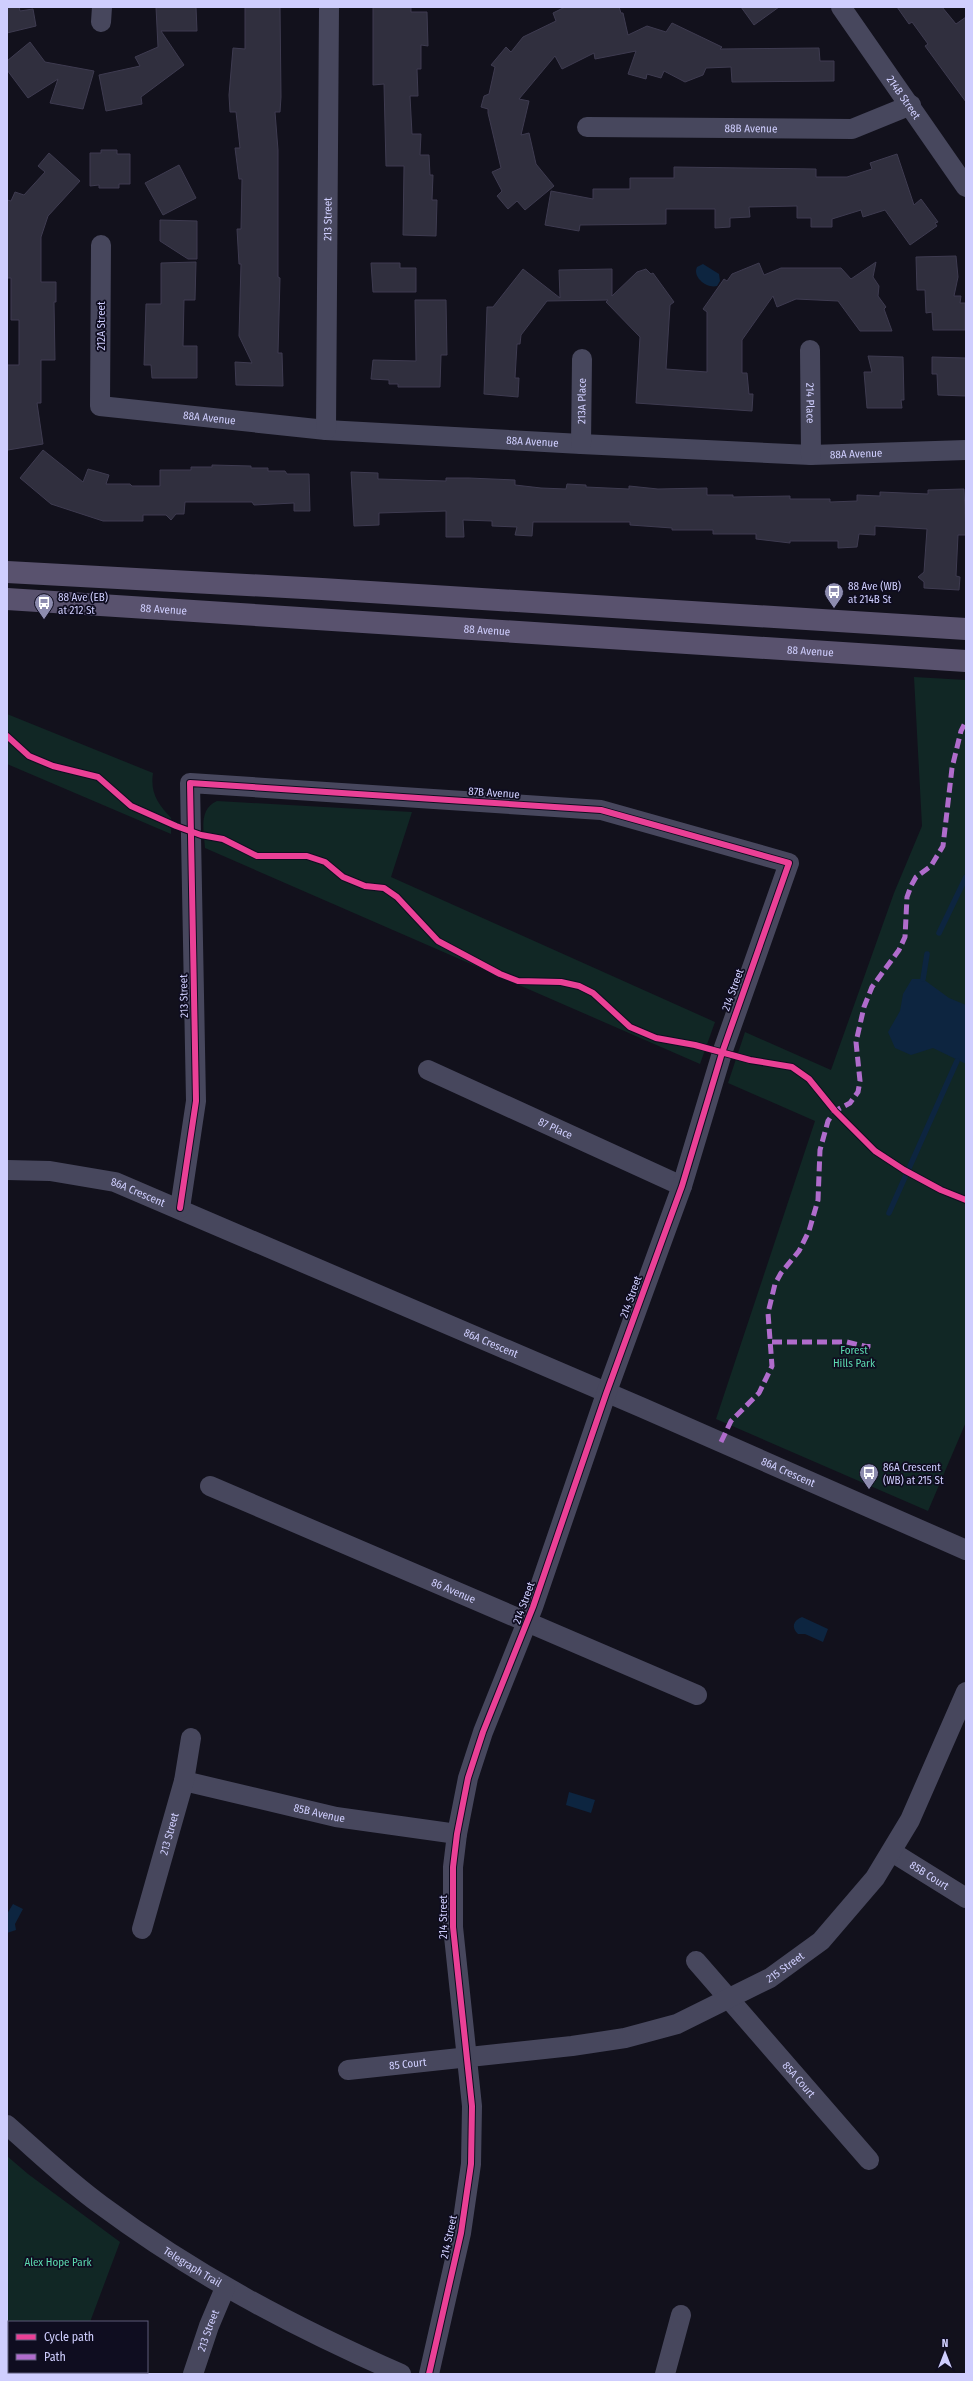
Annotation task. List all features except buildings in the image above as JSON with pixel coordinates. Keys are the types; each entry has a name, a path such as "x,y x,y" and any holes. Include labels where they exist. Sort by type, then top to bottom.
{"main road":[{"path":"7,563 37,574"},
{"path":"7,572 322,589 966,629"},
{"name":"88 Avenue","path":"7,599 966,661"}],"street":[{"name":"213 Street","path":"326,430 329,7"},
{"name":"214B Street","path":"841,7 963,175"},
{"name":"88B Avenue","path":"587,127 852,128 911,105"},
{"name":"212A Street","path":"100,406 101,245"},
{"name":"214 Place","path":"810,350 811,455"},
{"name":"213A Place","path":"581,444 582,359"},
{"name":"88A Avenue","path":"100,406 326,430 581,444 811,455 966,450"},
{"name":"213 Street","path":"180,1208 196,1101 190,783"},
{"name":"87B Avenue","path":"190,783 601,810 789,863"},
{"name":"214 Street","path":"429,2374 461,2233 469,2183 472,2125 454,1948 454,1867 457,1834 468,1778 476,1751 527,1623 606,1394 682,1186 722,1053 789,863"},
{"name":"87 Place","path":"428,1070 682,1186"},
{"name":"86A Crescent","path":"7,1170 50,1171 115,1182 180,1208 966,1550"},
{"name":"86 Avenue","path":"210,1486 697,1695"},
{"name":"215 Street","path":"466,2057 572,2046 626,2038 677,2024 729,2000 770,1978 821,1941 853,1906 892,1852 910,1820 966,1692"},
{"name":"213 Street","path":"142,1929 184,1781 191,1738"},
{"name":"85B Avenue","path":"184,1781 336,1818 457,1834"},
{"name":"85B Court","path":"892,1852 966,1898"},
{"name":"85A Court","path":"696,1961 869,2160"},
{"name":"85 Court","path":"348,2070 466,2057"},
{"name":"Telegraph Trail","path":"7,2125 102,2206 225,2288 317,2337 401,2374"},
{"name":"213 Street","path":"193,2374 207,2331 225,2288"},
{"path":"665,2374 681,2315"}],"green space":[{"name":"Forest Hills Park","path":"914,677 966,680 966,1422 928,1511 716,1419 815,1121 728,1083 745,1032 831,1070 894,893 922,826"},
{"path":"7,714 153,773 152,780 156,798 171,818 171,834 7,764"},
{"path":"217,801 412,812 391,877 715,1022 700,1064 205,848 203,828 205,815 207,809"},
{"name":"Alex Hope Park","path":"7,2156 28,2174 120,2242 90,2321 8,2321 8,2373 70,2374 7,2374"}],"water":[{"path":"703,264 719,274 720,281 717,286 709,286 698,278 696,271 697,267"},
{"path":"912,979 923,979 949,998 966,1005 966,1064 933,1048 911,1055 895,1048 888,1032 900,1011 903,994"},
{"path":"802,1617 828,1629 823,1642 805,1634 798,1634 794,1629 794,1624"},
{"path":"569,1792 595,1800 591,1813 566,1805"},
{"path":"13,1904 23,1909 15,1924 16,1930 7,1933 7,1914"}],"waterway":[{"path":"939,933 966,877"},
{"path":"923,979 927,954"},
{"path":"889,1213 957,1061"}],"marked path":[{"path":"721,1442 731,1421 759,1393 772,1366 768,1313 775,1284 781,1273 799,1251 809,1231 818,1200 820,1150 828,1121 835,1111 850,1103 858,1092 860,1081 856,1042 864,1007 872,987 899,950 905,937 907,897 911,886 916,877 931,866 943,846 952,768 961,731 966,721"},
{"path":"772,1342 847,1342 868,1347 868,1344"}],"cycle path":[{"path":"7,736 29,756 53,766 98,777 131,806 176,826 201,835 223,839 257,856 307,856 325,862 343,877 365,886 384,888 397,897 438,941 500,974 518,981 561,982 579,986 593,993 630,1027 656,1038 695,1045 750,1060 792,1067 809,1079 835,1111 875,1151 904,1170 941,1190 966,1200"},
{"path":"180,1208 196,1101 190,783 601,810 789,863 722,1053 682,1186 606,1394 533,1607 483,1732 468,1778 457,1834 453,1867 453,1927 472,2106 471,2164 461,2233 429,2374"}],"place":[{"name":"88 Ave (WB) at 214B St","path":"834,609"},
{"name":"88 Ave (EB) at 212 St","path":"44,620"},
{"name":"86A Crescent (WB) at 215 St","path":"869,1490"}]}
